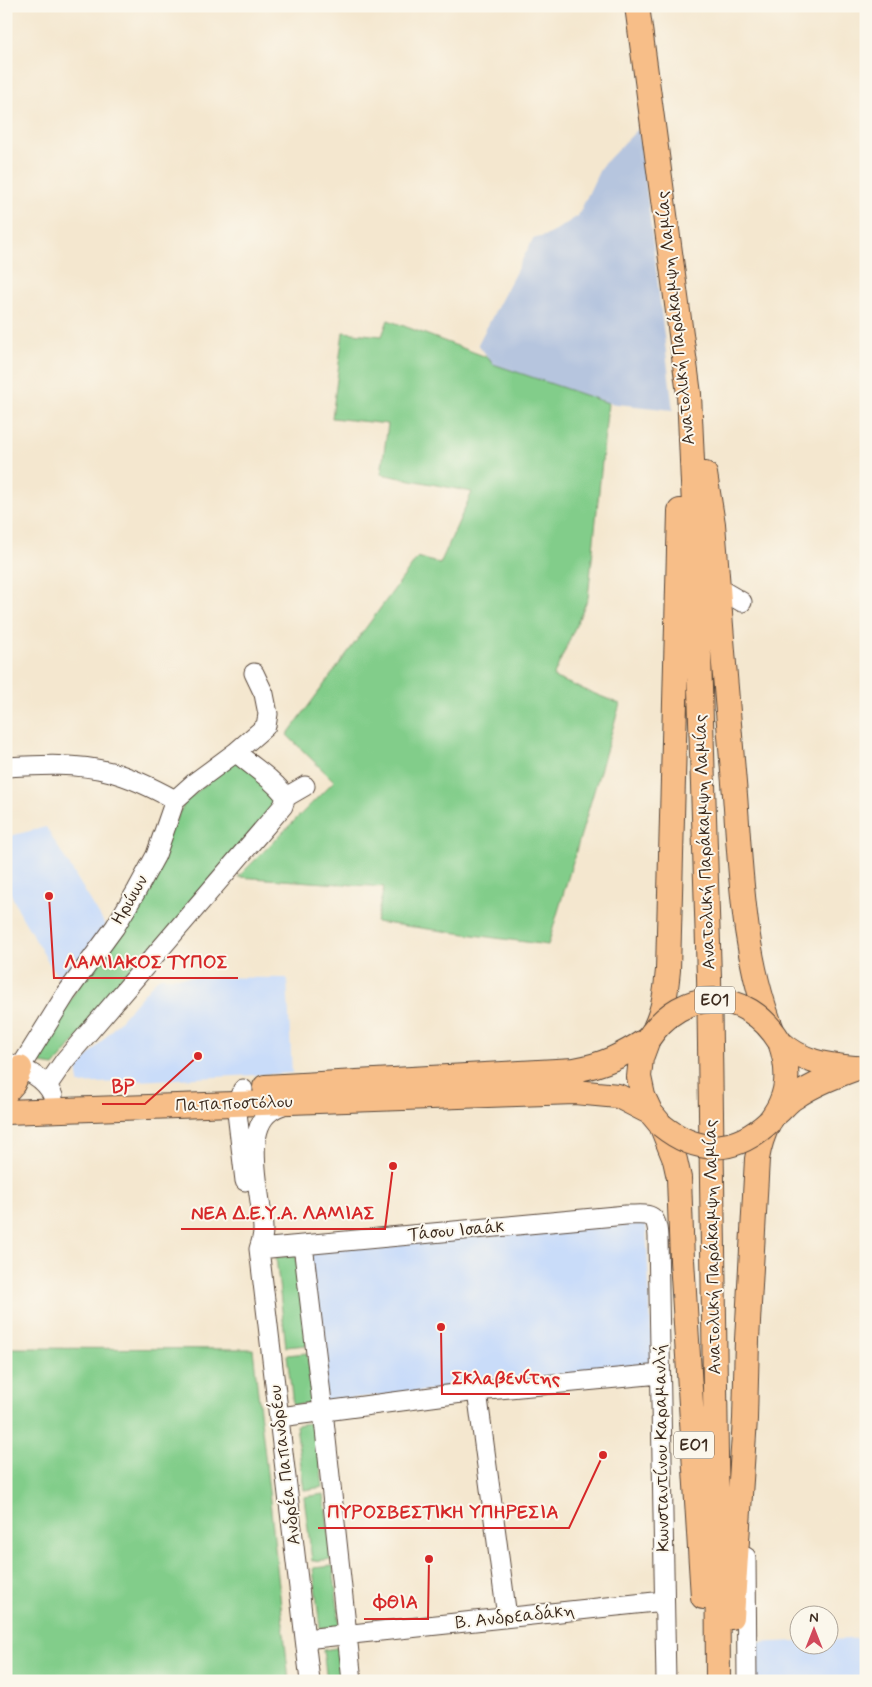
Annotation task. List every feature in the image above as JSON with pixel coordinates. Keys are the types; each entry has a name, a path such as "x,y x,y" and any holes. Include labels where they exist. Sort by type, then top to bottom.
{"main road":[{"name":"Ανατολική Παράκαμψη Λαμίας","path":"637,6 688,394 695,528 709,978 718,1681"},
{"path":"688,394 713,524 744,915 758,984 766,1012 776,1036"},
{"path":"652,1034 666,998 668,970 679,526 688,394"},
{"name":"ΕΟ1","path":"713,1681 705,1631 679,1178 675,1160 643,1096 640,1077 641,1058 652,1034 666,1017 692,1003 707,1000 722,1001 743,1007 762,1018 776,1036 797,1055 832,1066 861,1068"},
{"name":"Παπαποστόλου","path":"6,1100 240,1096 349,1083 574,1070 593,1067 615,1059 652,1034"},
{"name":"ΕΟ1","path":"723,1681 730,1646 745,1419 747,1340 758,1160 761,1144 772,1118 782,1102 786,1087 785,1056 776,1036"},
{"path":"6,1092 13,1084 13,1065"},
{"name":"ΕΟ1","path":"656,1120 674,1136 690,1144 708,1147 742,1142 757,1133 793,1098 809,1088 832,1077 861,1068"},
{"name":"Παπαποστόλου","path":"240,1096 288,1103 575,1092 596,1093 618,1096 656,1120"},
{"name":"Παπαποστόλου","path":"6,1112 52,1098"}],"street":[{"path":"718,588 742,602"},
{"path":"6,767 52,764 112,772 175,800 266,726 268,714 264,694 254,673"},
{"path":"236,752 249,765 280,788 286,797"},
{"path":"52,1098 65,1060 283,806 286,797 305,786"},
{"name":"Ηρώων","path":"13,1065 115,927 156,855 175,800"},
{"path":"13,1065 37,1076 52,1098"},
{"name":"Ανδρέα Παπανδρέου","path":"240,1096 250,1234 259,1250"},
{"name":"Ανδρέα Παπανδρέου","path":"288,1103 270,1111 264,1118 255,1136 255,1159 263,1231 259,1250 310,1681"},
{"name":"Τάσου Ισαάκ","path":"259,1250 626,1215 652,1217"},
{"name":"Κωνσταντίνου Καραμανλή","path":"652,1217 657,1223 658,1230 666,1681"},
{"path":"303,1245 352,1681"},
{"path":"280,1418 477,1391 660,1374"},
{"path":"477,1391 507,1617"},
{"path":"745,1419 747,1681"},
{"name":"Β. Ανδρεαδάκη","path":"305,1639 664,1601"}],"shaded area":[{"path":"639,128 673,410 608,403 493,364 478,344 533,239 548,235 578,216 601,167"},
{"path":"46,827 106,926 63,987 22,917 6,884 6,837"},
{"path":"161,977 287,978 292,1073 78,1084 78,1068 157,979"},
{"path":"646,1223 653,1369 324,1401 308,1251"},
{"path":"866,1638 866,1681 755,1681 753,1643 790,1641 790,1654 840,1654 840,1639"}],"green space":[{"path":"388,320 489,358 493,364 608,403 588,598 553,677 620,704 548,945 376,922 384,887 238,877 334,781 287,735 418,557 440,564 472,492 381,474 388,424 332,418 343,332 382,336"},
{"path":"236,759 265,782 277,801 54,1066 41,1064 41,1050 185,802"},
{"path":"296,1255 307,1345 286,1347 276,1257"},
{"path":"6,1348 253,1349 289,1681 6,1681"},
{"path":"307,1353 314,1403 293,1405 287,1355"},
{"path":"316,1422 323,1487 304,1490 296,1425"},
{"path":"324,1494 332,1559 312,1561 304,1497"},
{"path":"333,1566 340,1626 320,1628 313,1568"},
{"path":"342,1647 346,1681 327,1681 323,1650"}],"place":[{"name":"ΛΑΜΙΑΚΟΣ ΤΥΠΟΣ","path":"49,896"},
{"name":"BP","path":"198,1056"},
{"name":"ΝΕΑ Δ.Ε.Υ.Α. ΛΑΜΙΑΣ","path":"393,1166"},
{"name":"Σκλαβενίτης","path":"441,1327"},
{"name":"ΠΥΡΟΣΒΕΣΤΙΚΗ ΥΠΗΡΕΣΙΑ","path":"603,1455"},
{"name":"ΦΘΙΑ","path":"429,1559"}]}
